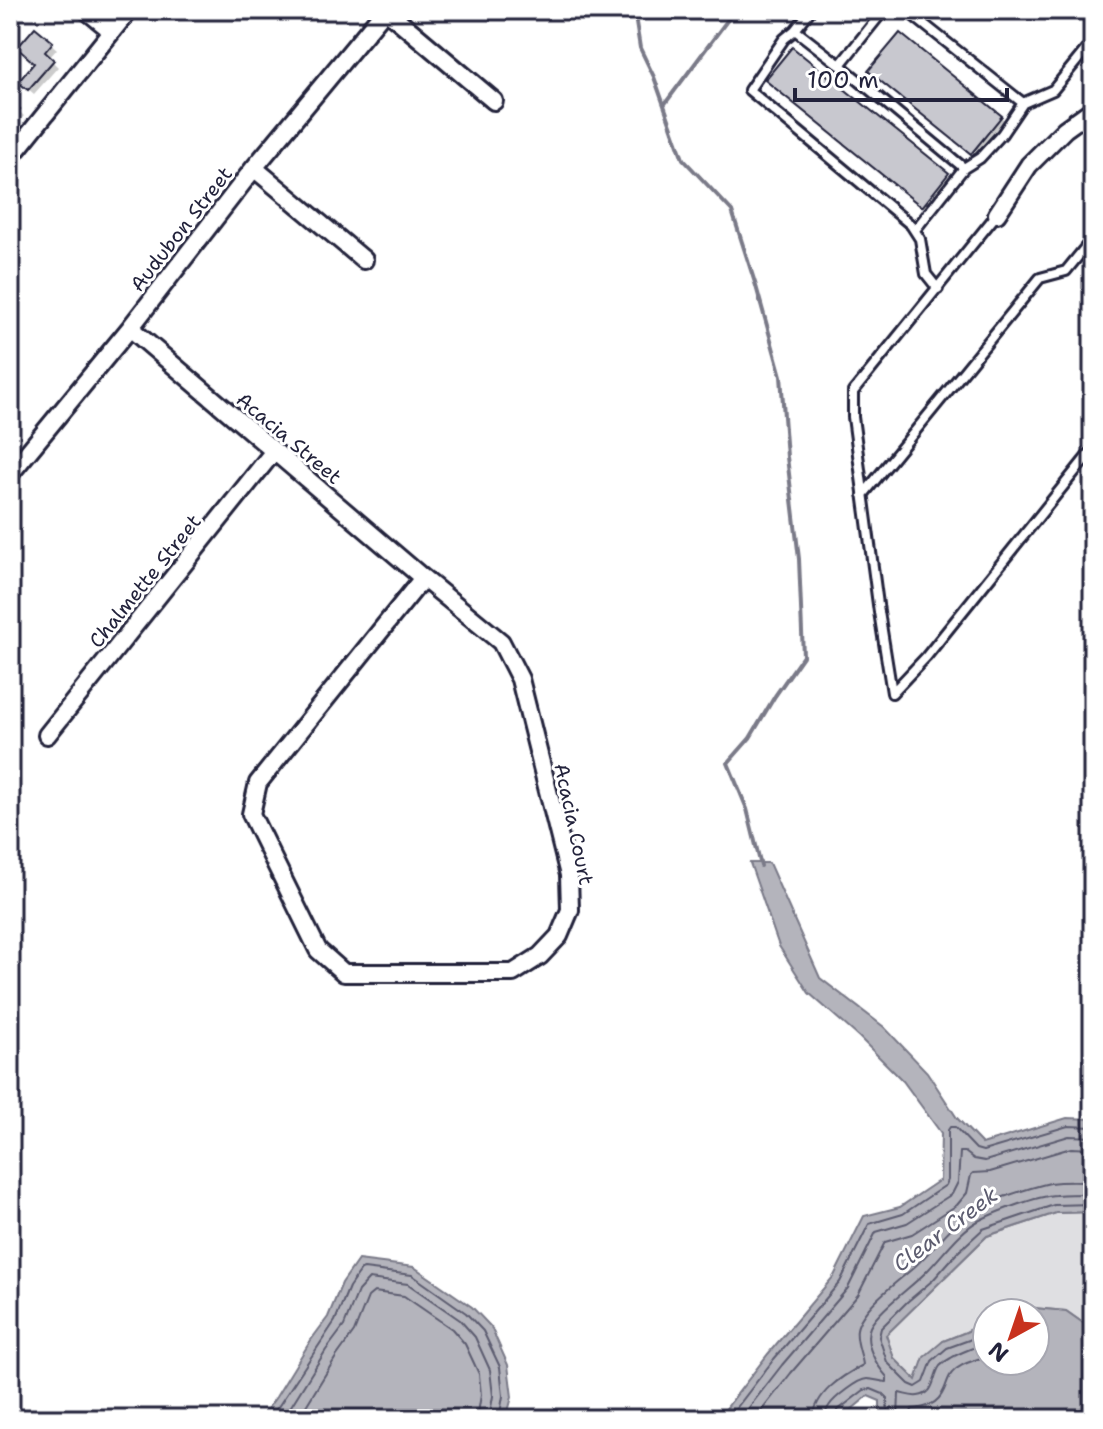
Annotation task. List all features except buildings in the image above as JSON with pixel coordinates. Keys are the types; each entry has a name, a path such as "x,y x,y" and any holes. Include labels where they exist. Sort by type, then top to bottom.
{"street":[{"path":"86,10 112,31"},
{"path":"10,158 129,10"},
{"path":"385,10 494,101"},
{"name":"Audubon Street","path":"10,474 130,328 254,168 385,10"},
{"path":"997,214 1029,165 1065,129 1093,109"},
{"path":"254,168 364,260"},
{"name":"Acacia Street","path":"130,328 423,578"},
{"name":"Chalmette Street","path":"47,735 274,451"},
{"name":"Acacia Court","path":"423,578 501,642 520,679 569,875 570,910 559,936 540,956 513,973 344,973 318,950 251,814 258,783 423,578"}],"lane":[{"path":"811,10 784,39 749,90 911,225 920,239 926,274 938,289"},
{"path":"840,65 884,10"},
{"path":"906,10 1023,103"},
{"path":"795,30 964,168"},
{"path":"915,230 964,168 980,158 1002,134 1023,103 1053,90 1093,41"},
{"path":"997,214 853,392 853,417 863,495 892,693 926,657 1093,449"},
{"path":"863,495 1040,278 1066,271 1093,238"}],"shaded area":[{"path":"1093,1212 1093,1330 1066,1311 1051,1310 1051,1297 971,1297 971,1329 943,1341 916,1380 893,1357 886,1335 987,1236 1056,1213"}],"water":[{"name":"Clear Creek","path":"750,863 769,863 820,978 884,1027 927,1072 957,1118 982,1144 1067,1118 1093,1119 1093,1212 1056,1213 987,1236 886,1335 894,1358 916,1380 924,1357 943,1341 971,1329 971,1377 1051,1377 1051,1310 1066,1311 1093,1330 1093,1419 880,1419 880,1401 868,1396 840,1419 718,1419 834,1276 864,1216 900,1207 940,1180 941,1133 903,1081 809,993 779,946"},
{"path":"358,1260 414,1267 472,1307 491,1327 508,1365 512,1397 506,1419 260,1419 328,1317 342,1283"}],"waterway":[{"path":"634,10 640,48 654,77 683,159 732,211 781,376 799,559 803,656 750,738 728,763 747,809 761,866"},
{"path":"664,105 735,10"}]}
